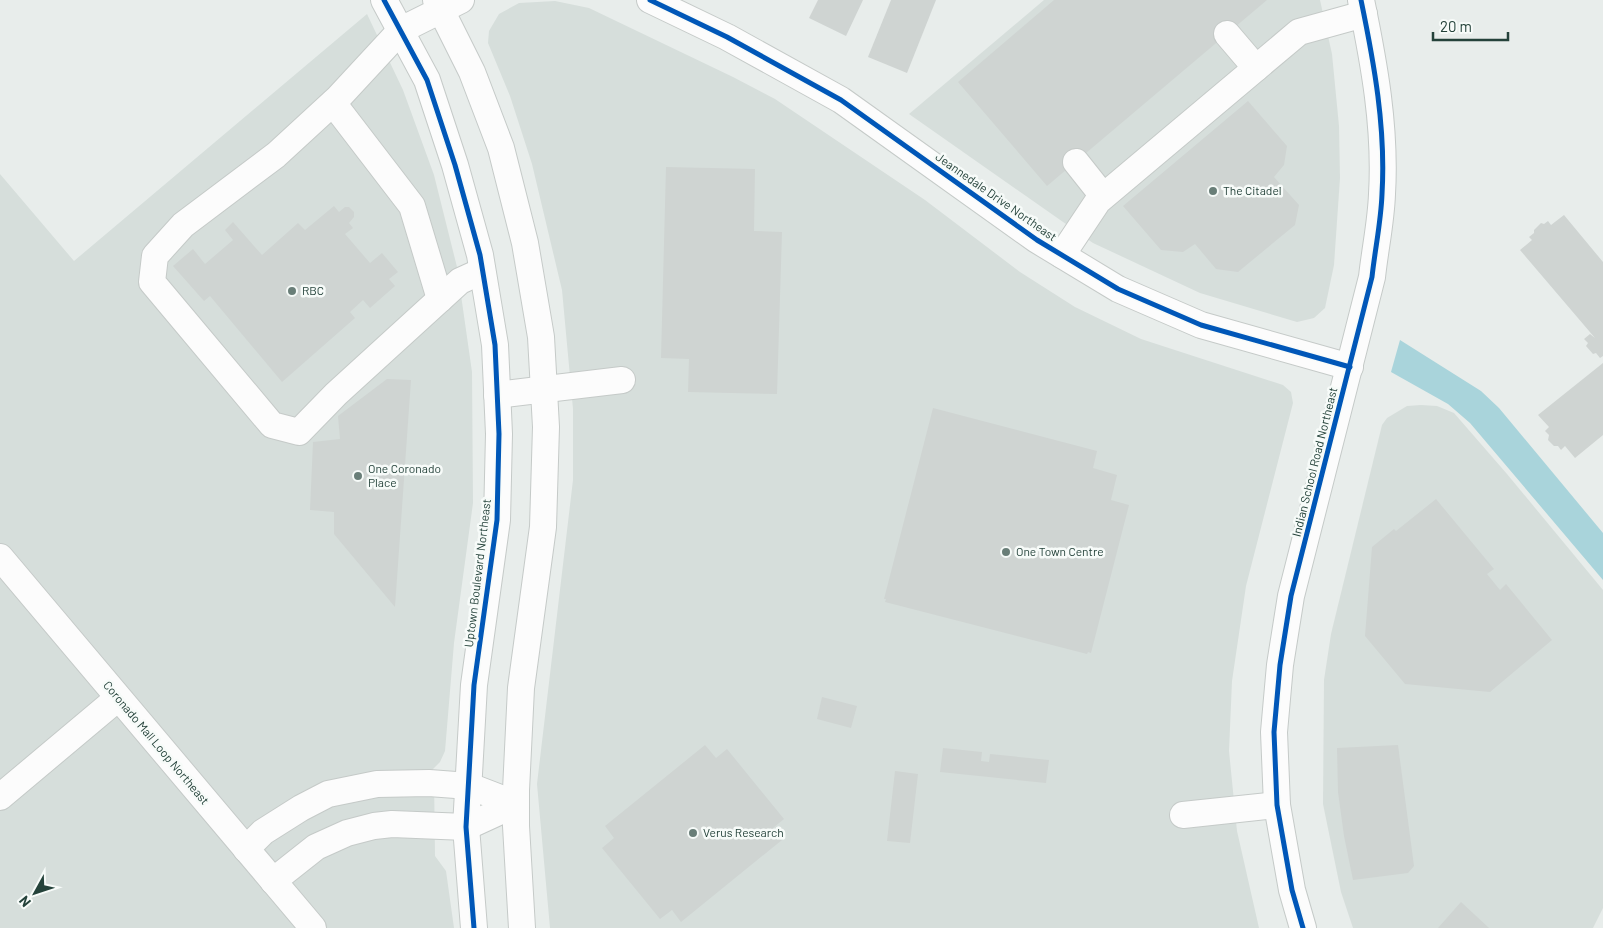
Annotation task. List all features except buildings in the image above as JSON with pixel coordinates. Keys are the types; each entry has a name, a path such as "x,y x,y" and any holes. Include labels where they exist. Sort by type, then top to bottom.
{"street":[{"name":"Uptown Boulevard Northeast","path":"384,0 427,80 456,164 480,255 495,346 499,434 497,520 474,685 466,827 474,928"},
{"name":"Jeannedale Drive Northeast","path":"650,0 727,37 841,100 1037,240 1118,289 1202,325 1350,367"},
{"path":"482,271 460,281 336,394 299,432 272,425 152,282 155,256 183,224 276,155 333,103 401,30 447,3 501,148 525,243 541,337 546,427 543,527 521,688 516,804 522,928"},
{"path":"1062,256 1103,196 1299,32 1362,7"},
{"name":"Indian School Road Northeast","path":"1303,928 1292,890 1277,805 1274,732 1280,665 1291,596 1372,277 1378,238 1382,193 1381,128 1374,60 1362,7"},
{"path":"1227,34 1256,68"},
{"path":"333,103 412,206 440,299"},
{"path":"1076,162 1103,196"},
{"path":"498,395 622,380"},
{"name":"Coronado Mall Loop Northeast","path":"0,557 313,928"},
{"path":"0,797 118,698"},
{"path":"246,849 263,832 301,808 328,794 377,784 429,783 469,786 516,804"},
{"path":"273,881 316,847 347,833 374,826 392,824 466,827 516,804"},
{"path":"1183,814 1277,805"}],"shaded area":[{"path":"1044,0 1320,0 1332,54 1339,126 1340,178 1334,265 1325,308 1314,318 1297,322 1200,293 1093,243 909,114"},
{"path":"555,1 589,8 775,99 925,200 1020,272 1075,307 1141,339 1283,385 1291,392 1293,403 1246,586 1232,681 1229,751 1237,831 1259,928 550,928 537,784 573,480 573,409 562,290 532,164 510,96 488,43 489,31 499,14 519,3"},
{"path":"367,14 403,90 434,175 457,267 472,372 473,503 454,643 445,751 440,762 431,771 434,776 435,856 446,871 454,928 0,928 0,174 74,261"},
{"path":"1407,406 1437,406 1454,413 1603,590 1603,908 1593,928 1353,928 1341,892 1323,804 1324,680 1331,634 1382,425 1387,418"}],"water":[{"path":"1400,340 1481,391 1499,408 1603,533 1603,580 1470,423 1448,404 1391,372"}],"cycle path":[{"path":"384,0 427,80 455,165 480,255 495,345 499,434 497,520 474,685 466,827 474,928"},
{"path":"650,0 727,37 841,100 1037,240 1118,289 1201,325 1350,367"},
{"path":"1303,928 1292,890 1277,805 1274,732 1280,665 1291,596 1372,277 1380,215 1383,169 1381,120 1361,0"}],"place":[{"name":"The Citadel","path":"1213,191"},
{"name":"RBC","path":"292,291"},
{"name":"One Coronado Place","path":"358,476"},
{"name":"One Town Centre","path":"1006,552"},
{"name":"Verus Research","path":"693,833"}]}
